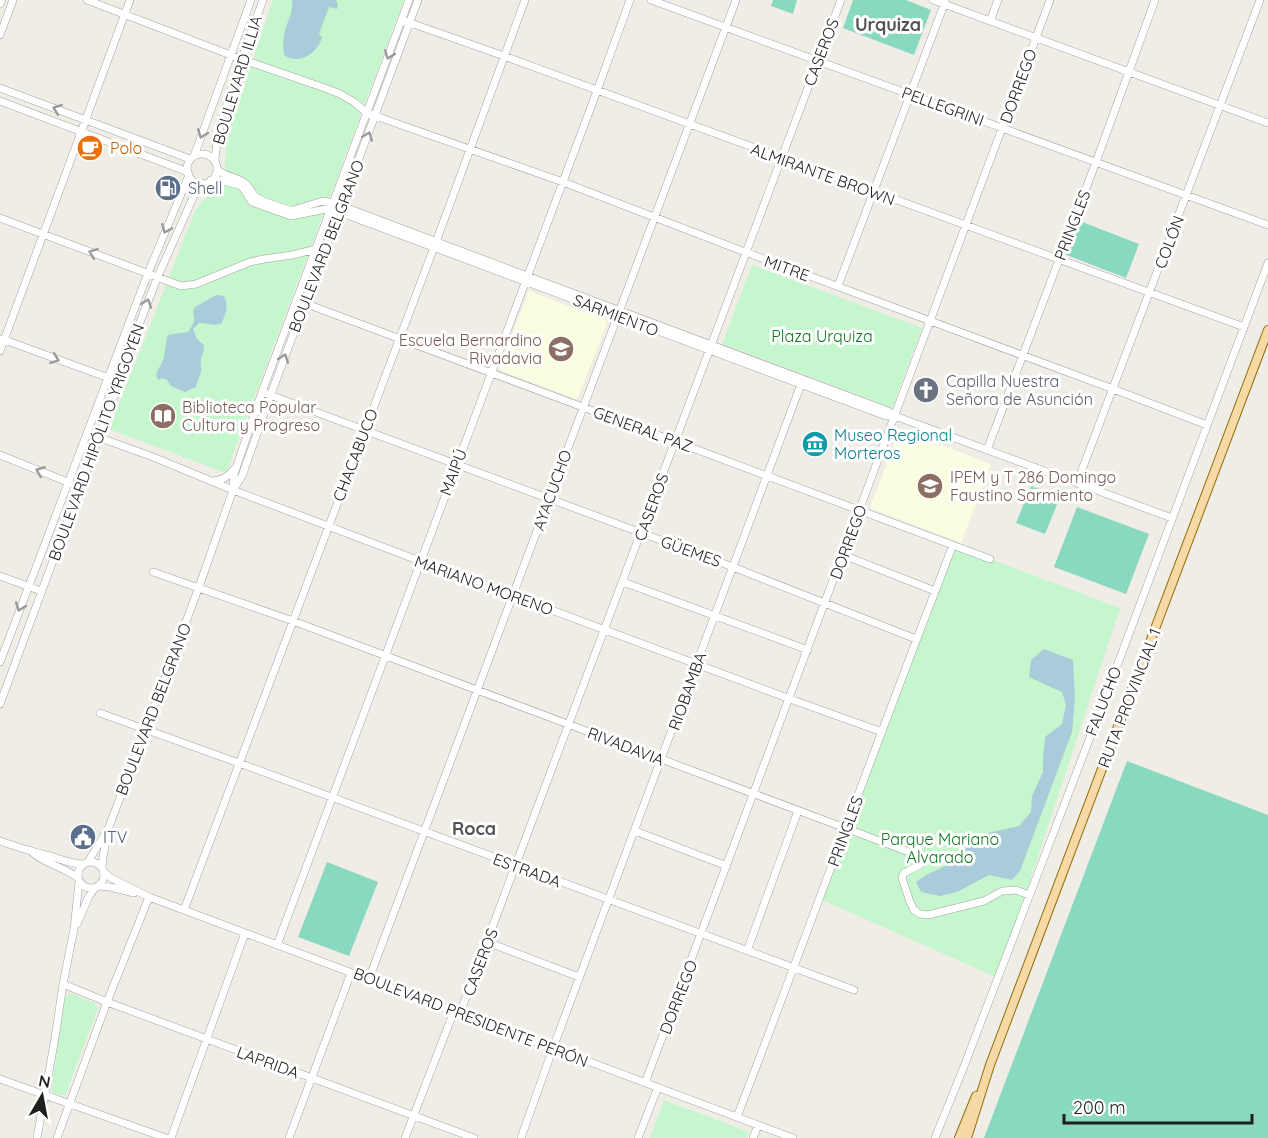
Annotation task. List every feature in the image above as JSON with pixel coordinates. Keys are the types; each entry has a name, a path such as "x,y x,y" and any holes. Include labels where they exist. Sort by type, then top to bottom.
{"main road":[{"name":"RUTA PROVINCIAL 1","path":"967,1138 990,1065 1268,330"},
{"name":"RUTA PROVINCIAL 1","path":"959,1138 990,1065"}],"street":[{"path":"0,4 2,0"},
{"path":"0,35 13,0"},
{"name":"MITRE","path":"87,0 232,56 340,94 367,113 563,182 1207,425"},
{"path":"0,351 2,339 130,0"},
{"name":"BOULEVARD ILLIA","path":"192,158 251,0"},
{"name":"BOULEVARD ILLIA","path":"214,161 219,130 241,59 263,0"},
{"name":"BOULEVARD BELGRANO","path":"103,870 109,827 233,490 242,476 326,247 336,207 367,113 409,0"},
{"name":"BOULEVARD BELGRANO","path":"233,490 234,474 315,249 336,207 375,116 418,0"},
{"name":"CHACABUCO","path":"184,910 525,0"},
{"name":"MAIPÚ","path":"277,945 630,0"},
{"name":"PELLEGRINI","path":"651,0 1268,225"},
{"name":"AYACUCHO","path":"369,979 736,0"},
{"name":"CASEROS","path":"405,1138 488,942 841,0"},
{"path":"933,0 945,2 990,21 1268,123"},
{"path":"990,21 998,0"},
{"name":"DORREGO","path":"645,1083 1050,0"},
{"name":"PRINGLES","path":"987,450 1155,0"},
{"name":"COLÓN","path":"1077,483 1260,0"},
{"path":"838,286 945,2"},
{"name":"ALMIRANTE BROWN","path":"402,20 1244,327"},
{"path":"0,88 192,158 203,154 212,158 217,169 224,175 246,183 254,195 271,206"},
{"path":"0,101 188,174 194,181 202,183 220,180 239,185 252,202 289,210 323,201 336,207"},
{"path":"188,174 187,168 192,158"},
{"path":"211,180 217,169"},
{"name":"BOULEVARD HIPÓLITO YRIGOYEN","path":"0,662 188,174"},
{"name":"BOULEVARD HIPÓLITO YRIGOYEN","path":"1,700 117,388 117,381 158,276 196,191 202,183"},
{"name":"SARMIENTO","path":"336,207 802,382 886,416 895,416 1172,518"},
{"path":"0,218 181,286 196,284 250,262 326,247"},
{"name":"FALUCHO","path":"935,1138 1099,714 1268,264"},
{"name":"GENERAL PAZ","path":"296,300 990,558"},
{"path":"2,339 117,381"},
{"name":"RIOBAMBA","path":"521,1138 802,382"},
{"name":"GÜEMES","path":"262,392 826,602 916,639"},
{"name":"MARIANO MORENO","path":"87,433 513,596 882,732"},
{"path":"0,455 80,487"},
{"path":"213,482 228,477 237,466"},
{"name":"PRINGLES","path":"737,1117 953,544"},
{"path":"843,555 935,591"},
{"name":"RIVADAVIA","path":"153,572 385,655 923,858 920,865 908,870 902,878 910,902 914,910 920,914 928,915 984,902 1007,890 1016,890 1029,895"},
{"path":"0,576 41,591"},
{"path":"623,582 808,650"},
{"name":"ESTRADA","path":"100,713 854,990"},
{"path":"747,951 798,811"},
{"name":"BOULEVARD BELGRANO","path":"86,863 109,827"},
{"path":"635,831 727,866"},
{"path":"1,842 32,852"},
{"name":"BOULEVARD PRESIDENTE PERÓN","path":"32,852 73,864 96,863 111,878 149,897"},
{"name":"BOULEVARD PRESIDENTE PERÓN","path":"32,852 40,860 69,872 86,888 110,887 149,897 793,1138"},
{"path":"37,1138 74,929 78,870 86,863"},
{"path":"74,929 89,896 104,879 103,870"},
{"path":"57,1138 149,897"},
{"path":"171,1138 246,933"},
{"path":"488,942 579,977"},
{"path":"289,1138 351,973"},
{"name":"LAPRIDA","path":"63,984 474,1138"},
{"path":"0,1078 166,1138"},
{"path":"638,1138 657,1087"},
{"path":"753,1138 758,1125"}],"shaded area":[{"name":"Escuela Bernardino Rivadavia","path":"529,291 605,320 607,323 576,399 499,368"},
{"name":"IPEM y T 286 Domingo Faustino Sarmiento","path":"900,429 991,464 961,543 870,508"}],"green space":[{"path":"273,0 404,0 226,473 109,429 196,209 225,178 226,140"},
{"path":"773,0 797,0 793,14 771,6"},
{"path":"853,0 906,0 931,10 914,55 843,28"},
{"path":"1077,220 1139,244 1126,278 1064,254"},
{"name":"Plaza Urquiza","path":"752,265 922,328 892,408 722,344"},
{"path":"1031,486 1060,497 1045,534 1016,523"},
{"path":"1077,507 1149,534 1126,594 1054,567"},
{"name":"Parque Mariano Alvarado","path":"953,545 1120,608 998,978 820,899"},
{"path":"1127,761 1268,815 1268,1138 984,1138"},
{"path":"327,862 378,882 349,956 298,937"},
{"path":"70,993 95,1003 98,1008 65,1096 51,1092 65,997"},
{"path":"664,1100 749,1132 746,1138 650,1138"}],"water":[{"path":"292,0 336,0 338,5 337,9 329,7 319,34 322,37 320,43 312,53 296,59 284,55 283,50"},
{"path":"217,295 224,296 227,306 221,324 199,323 193,329 197,339 204,345 196,387 185,392 171,386 163,378 158,380 156,375 163,359 168,336 188,332 194,323 195,307"},
{"path":"1044,649 1073,660 1075,697 1072,732 1020,871 1012,880 989,875 957,892 940,896 921,892 916,882 950,864 960,850 973,846 984,834 1019,826 1031,812 1032,796 1043,772 1045,737 1062,724 1066,705 1062,692 1029,677 1031,660"}],"place":[{"name":"Polo","path":"90,148"},
{"name":"Shell","path":"168,188"},
{"name":"Escuela Bernardino Rivadavia","path":"561,349"},
{"name":"Capilla Nuestra Señora de Asunción","path":"926,390"},
{"name":"Biblioteca Popular Cultura y Progreso","path":"163,416"},
{"name":"Museo Regional Morteros","path":"815,444"},
{"name":"IPEM y T 286 Domingo Faustino Sarmiento","path":"930,486"},
{"name":"ITV","path":"83,837"}],"district":[{"name":"Urquiza","path":"888,25"},
{"name":"Roca","path":"474,829"}]}
